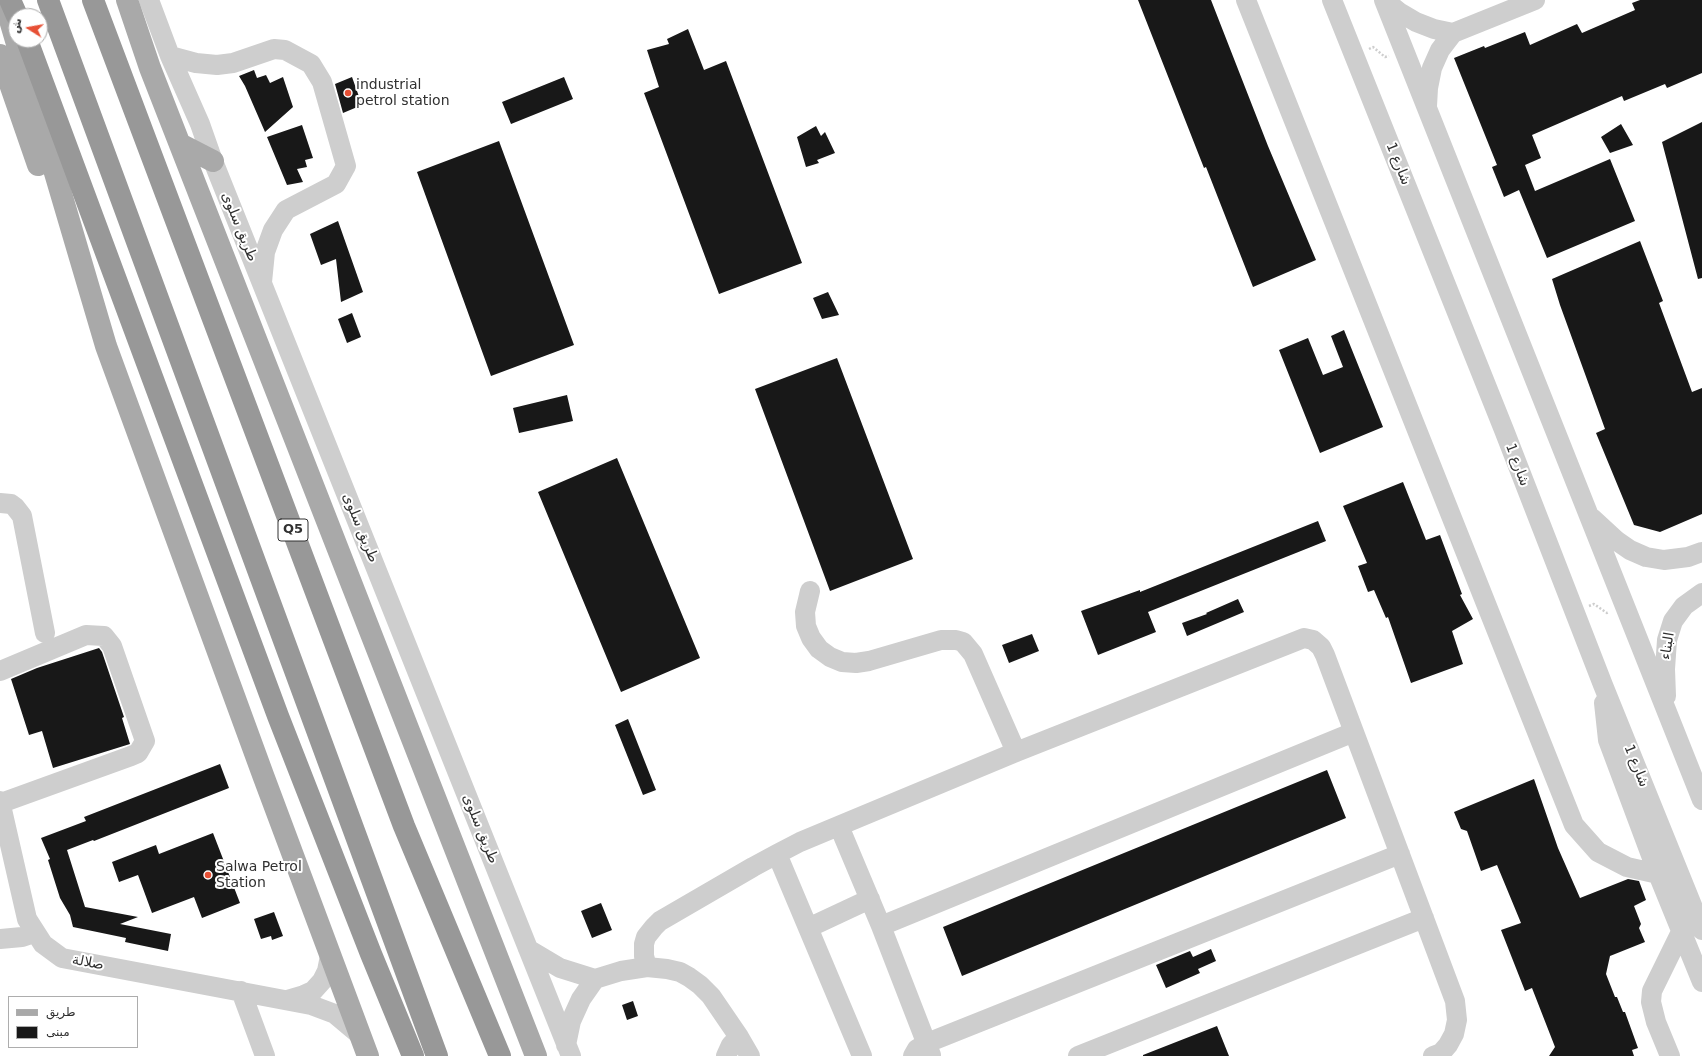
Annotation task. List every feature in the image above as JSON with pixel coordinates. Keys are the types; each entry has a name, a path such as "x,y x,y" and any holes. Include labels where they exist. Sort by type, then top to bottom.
{"highway":[{"path":"48,0 437,1056"},
{"name":"Q5","path":"93,0 404,826 500,1056"},
{"path":"30,48 278,716 371,954 413,1056"}],"main road":[{"path":"4,0 106,346"},
{"name":"طريق سلوى","path":"126,0 150,68 536,1056"},
{"path":"0,55 50,201 106,346 368,1056"},
{"path":"180,144 212,161"}],"street":[{"name":"طريق سلوى","path":"150,0 170,56 200,124 212,161 569,1050"},
{"path":"1246,0 1574,825 1598,852 1627,867 1658,874"},
{"name":"شارع 1","path":"1332,0 1504,430 1603,685 1702,930"},
{"path":"1384,0 1399,12 1416,22 1434,29 1453,33"},
{"path":"1384,0 1702,800"},
{"path":"1427,111 1428,88 1432,68 1440,50 1453,33 1535,0"},
{"path":"170,56 196,63 217,65 234,63 274,49 285,50 311,64 322,82 346,166 336,184 286,210 273,230 265,252 262,284"},
{"path":"0,503 11,504 22,516 46,633"},
{"path":"1588,514 1617,541 1630,550 1646,557 1664,560 1688,557 1702,552"},
{"path":"810,591 805,612 806,626 810,638 824,653 842,662 856,663 869,661 941,640 956,640 963,642 973,654 1016,752"},
{"name":"البناء","path":"1667,712 1665,669 1667,640 1673,621 1684,606 1702,593"},
{"path":"0,671 86,635 104,636 112,646 145,741 138,753 131,756 0,802"},
{"path":"647,967 644,956 644,944 646,937 660,921 776,854 1016,752 1304,638 1313,640 1321,647 1455,1001 1457,1020 1454,1034 1448,1045 1440,1053 1433,1056"},
{"path":"1603,685 1605,728 1608,740 1658,874 1702,982"},
{"path":"881,926 1354,732"},
{"name":"صلالة","path":"0,802 27,919 34,933 43,944 62,958 311,1005 335,1014 360,1036"},
{"path":"840,826 881,926 924,1052 1400,854"},
{"path":"776,854 862,1056"},
{"path":"808,928 870,900"},
{"path":"1078,1056 1424,918"},
{"path":"1670,1056 1656,1022 1651,1002 1652,991 1681,932"},
{"path":"0,939 22,937 34,933"},
{"path":"528,949 560,968 595,979 647,967 667,969 689,977 711,996 750,1056"},
{"name":"صلالة","path":"286,1000 313,991 322,981 330,956"},
{"path":"569,1050 571,1021 587,988 595,979"},
{"path":"241,991 265,1056"},
{"path":"726,1056 731,1045 739,1037"}],"path":[{"path":"1354,55 1373,47 1385,57 1403,51"},
{"path":"1574,610 1594,604 1607,613 1625,606"}],"building":[{"path":"1138,0 1211,0 1268,146 1316,260 1253,287 1206,167 1204,168"},
{"path":"1640,0 1702,0 1702,73 1667,88 1665,84 1624,101 1622,96 1532,135 1541,158 1525,165 1535,191 1610,159 1635,221 1547,258 1519,190 1504,197 1492,167 1497,165 1454,58 1484,46 1485,48 1525,32 1530,45 1577,24 1582,33 1635,10 1632,3"},
{"path":"688,29 704,70 726,61 802,263 719,294 644,93 659,87 647,50 669,44 667,39"},
{"path":"254,70 257,78 266,75 270,83 283,77 293,107 265,132 245,86 239,76"},
{"path":"352,77 362,105 343,113 335,84"},
{"path":"564,77 573,99 511,124 502,102"},
{"path":"1702,122 1702,278 1698,279 1662,142"},
{"path":"1621,124 1633,145 1610,153 1601,137"},
{"path":"302,125 313,158 305,160 307,167 297,169 303,182 287,185 267,137"},
{"path":"816,126 821,136 825,132 835,153 817,160 819,163 806,167 797,137"},
{"path":"499,141 574,345 491,376 417,172"},
{"path":"338,221 363,292 341,302 336,259 321,265 310,234"},
{"path":"1640,241 1663,301 1659,303 1692,392 1702,388 1702,514 1660,532 1634,525 1596,433 1605,429 1552,279"},
{"path":"828,292 839,315 822,319 813,298"},
{"path":"352,313 361,337 347,343 338,319"},
{"path":"1344,330 1383,427 1320,453 1279,350 1308,338 1323,375 1343,367 1331,336"},
{"path":"837,358 913,559 830,591 755,389"},
{"path":"567,395 573,421 519,433 513,408"},
{"path":"617,458 700,658 621,692 538,492"},
{"path":"1403,482 1426,540 1440,535 1462,594 1460,595 1473,619 1452,631 1463,664 1411,683 1388,617 1386,618 1374,590 1368,592 1358,566 1367,563 1343,506"},
{"path":"1318,521 1326,541 1148,612 1156,632 1098,655 1081,611 1140,590 1140,592"},
{"path":"1238,599 1244,612 1187,636 1182,623 1207,614 1206,613"},
{"path":"1032,634 1039,651 1009,663 1002,645"},
{"path":"99,648 102,652 124,717 122,718 130,744 53,768 42,731 29,735 11,679 37,668"},
{"path":"628,719 656,790 643,795 615,725"},
{"path":"220,764 229,788 94,841 93,840 67,850 85,907 138,917 120,924 171,934 168,951 125,942 126,938 73,927 70,915 60,898 48,860 50,859 41,838 86,821 84,817"},
{"path":"1327,770 1346,818 962,976 943,927"},
{"path":"1534,779 1558,848 1580,898 1628,879 1639,881 1646,900 1634,906 1641,924 1639,928 1645,942 1610,956 1606,974 1615,997 1617,997 1623,1012 1625,1012 1638,1048 1632,1050 1634,1056 1549,1056 1555,1047 1532,988 1525,991 1501,930 1521,923 1497,865 1481,871 1467,831 1461,829 1454,812"},
{"path":"213,833 240,903 202,918 194,897 152,913 138,875 119,882 112,862 156,845 159,854"},
{"path":"601,903 612,930 592,938 581,911"},
{"path":"274,912 283,936 272,940 271,936 261,939 254,919"},
{"path":"1211,949 1216,961 1198,969 1200,973 1166,988 1156,965 1190,951 1193,957"},
{"path":"633,1001 638,1016 627,1020 622,1005"},
{"path":"1217,1026 1229,1056 1143,1056 1143,1055"}],"place":[{"name":"industrial petrol station","path":"348,93"},
{"name":"Salwa Petrol Station","path":"208,875"}]}
